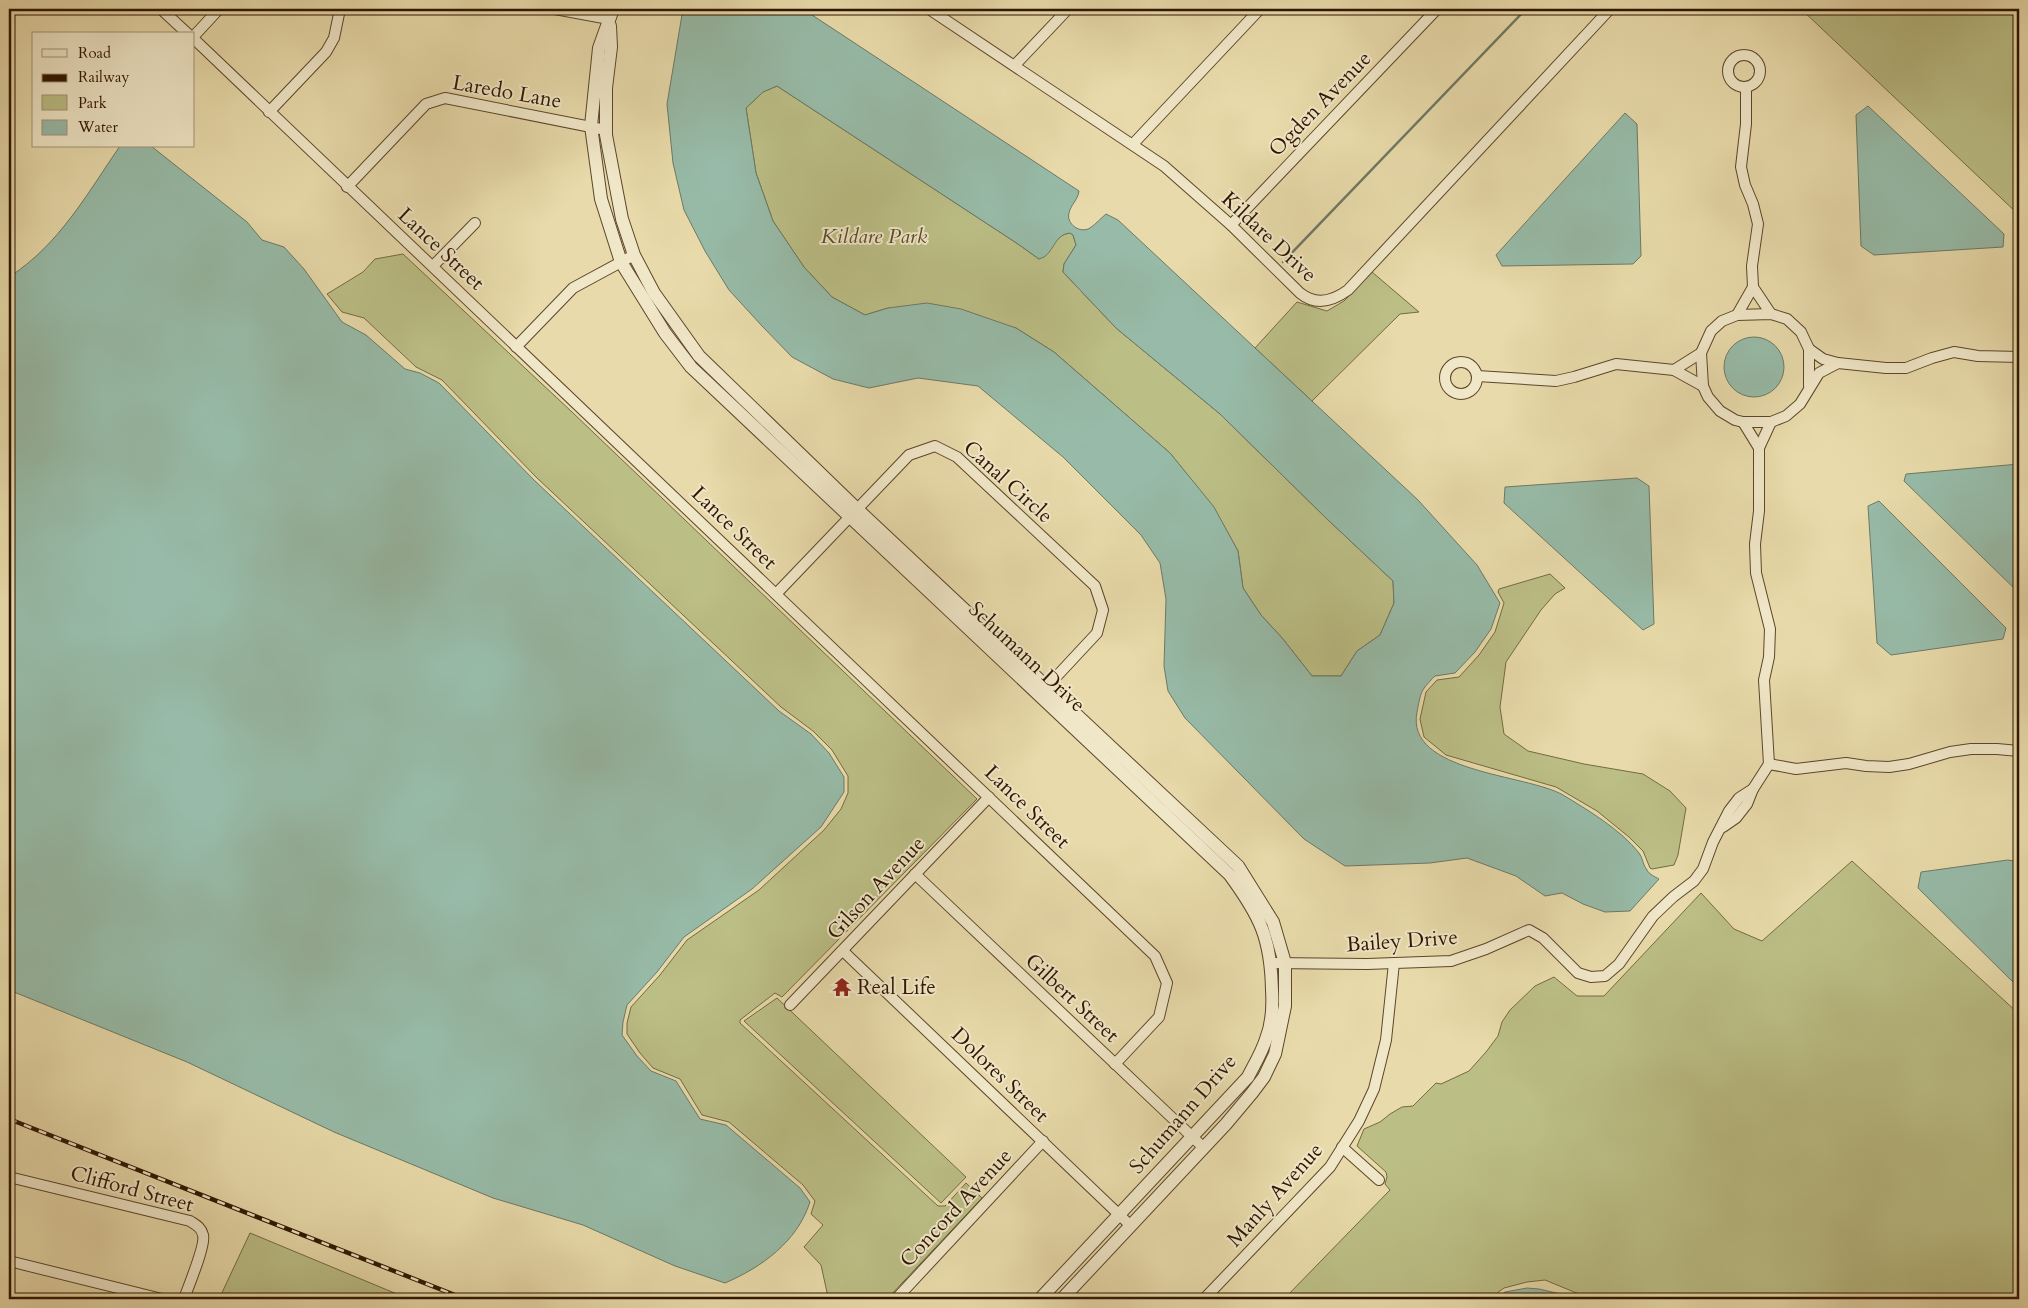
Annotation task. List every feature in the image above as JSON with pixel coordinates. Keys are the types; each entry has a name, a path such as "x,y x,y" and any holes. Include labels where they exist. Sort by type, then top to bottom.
{"street":[{"path":"161,9 186,32"},
{"path":"195,36 219,9"},
{"path":"269,112 326,52 334,38 340,9"},
{"path":"555,9 611,14"},
{"name":"Kildare Drive","path":"929,9 1164,166 1231,226 1304,296 1320,301 1336,298 1354,282 1610,9"},
{"path":"1015,65 1068,9"},
{"path":"1133,144 1260,9"},
{"name":"Ogden Avenue","path":"1231,226 1437,9"},
{"name":"Schumann Drive","path":"611,14 599,48 591,126 601,200 621,262 665,333 691,366 853,513 1042,691 1230,875 1249,902 1265,933 1271,963 1272,1006 1267,1038 1248,1077 1120,1214 1049,1296"},
{"name":"Schumann Drive","path":"611,14 611,47 606,88 606,130 612,174 622,219 634,255 654,293 699,356 853,513"},
{"name":"Lance Street","path":"195,38 347,187 433,266 1156,956 1167,983 1159,1017 1115,1064"},
{"path":"1746,87 1746,124 1741,167 1758,224 1752,266 1753,287 1771,314"},
{"name":"Laredo Lane","path":"347,187 426,104 445,98 606,130"},
{"path":"433,266 475,223"},
{"path":"516,347 573,288 634,255"},
{"path":"1737,315 1753,287"},
{"path":"1838,363 1819,373 1809,386 1800,404 1786,416 1771,422 1743,422 1735,420 1720,411 1708,397 1703,386 1701,353 1711,331 1722,321 1737,315 1771,314 1787,319 1801,332 1809,348 1823,359 1838,363 1906,368 1954,352 1978,356 2019,357"},
{"path":"1809,348 1809,386"},
{"path":"1674,370 1701,353"},
{"path":"1477,376 1556,381 1616,364 1674,370 1703,386"},
{"path":"1743,422 1759,448"},
{"path":"1771,422 1759,448 1756,573 1770,629 1769,657 1764,680 1769,764 1796,769 1846,763 1889,767 1964,750 1997,749 2019,751"},
{"name":"Canal Circle","path":"776,594 909,455 935,446 957,457 1095,586 1103,610 1097,633 1042,691"},
{"name":"Schumann Drive","path":"1042,691 1238,866 1273,922 1285,963 1285,1006 1275,1054 1264,1077 1204,1148 1062,1299"},
{"name":"Bailey Drive","path":"1271,963 1451,961 1486,949 1529,930 1543,938 1578,973 1591,977 1605,976 1619,964 1653,916 1672,897 1694,881 1703,869 1713,842 1729,811 1739,798 1753,789 1769,764"},
{"name":"Gilson Avenue","path":"790,1005 989,797"},
{"name":"Gilbert Street","path":"915,874 1204,1148"},
{"name":"Dolores Street","path":"843,951 1131,1226"},
{"name":"Manly Avenue","path":"1204,1299 1330,1167 1359,1121 1374,1088 1386,1040 1394,963"},
{"name":"Concord Avenue","path":"896,1299 1043,1141"},
{"path":"1342,1147 1379,1180"},
{"name":"Clifford Street","path":"9,1177 190,1221 199,1226 204,1236 203,1246 184,1299"},
{"path":"9,1260 162,1299"}],"green space":[{"path":"1801,9 2019,9 2019,215"},
{"name":"Kildare Park","path":"777,86 1039,259 1048,252 1060,236 1070,233 1073,235 1076,245 1064,264 1063,272 1116,328 1220,414 1393,581 1394,603 1380,635 1357,651 1341,676 1312,676 1261,615 1243,588 1238,551 1214,508 1170,453 1054,352 1016,328 888,308 865,315 832,297 804,267 773,221 756,173 746,108 763,92"},
{"path":"403,254 572,412 977,799 782,997 775,993 740,1020 740,1023 938,1206 945,1206 966,1183 982,1198 887,1299 826,1299 828,1297 821,1265 804,1247 823,1225 811,1214 815,1201 803,1185 729,1122 702,1115 680,1079 653,1068 627,1034 627,1023 631,1007 660,975 687,940 759,890 824,830 841,809 848,793 848,776 832,750 813,731 781,707 536,477 442,380 416,367 364,318 342,312 327,294 363,272 375,259"},
{"path":"1372,272 1419,312 1400,314 1312,401 1255,348 1297,302 1327,311 1344,301"},
{"path":"1550,574 1565,588 1555,594 1541,610 1506,662 1500,707 1504,734 1528,751 1584,764 1643,774 1670,791 1686,808 1678,855 1674,865 1650,868 1643,851 1629,837 1597,811 1556,787 1446,755 1424,737 1420,719 1426,692 1437,680 1459,677 1479,655 1495,632 1504,603 1498,592 1499,589"},
{"path":"1852,861 2019,1014 2019,1299 1591,1299 1545,1280 1504,1288 1489,1299 1284,1299 1390,1190 1385,1184 1386,1172 1357,1146 1364,1129 1380,1122 1402,1107 1413,1106 1436,1083 1441,1084 1469,1071 1498,1036 1502,1022 1510,1010 1535,986 1554,977 1577,996 1604,996 1701,893 1734,929 1762,941"},
{"path":"777,998 966,1177 941,1203 744,1021"},
{"path":"250,1233 409,1299 219,1299"}],"water":[{"path":"683,9 803,9 1079,191 1069,213 1070,221 1075,227 1086,230 1106,214 1118,220 1418,500 1477,565 1500,603 1491,629 1475,652 1455,673 1435,676 1422,692 1417,712 1418,732 1430,748 1448,760 1546,788 1563,795 1614,828 1639,853 1648,871 1659,879 1630,911 1605,912 1583,904 1562,893 1545,896 1516,876 1467,858 1430,863 1345,866 1304,839 1185,718 1168,691 1164,666 1166,599 1160,563 1141,535 1063,457 978,386 918,378 869,388 833,379 792,357 729,290 705,251 684,210 673,163 667,104","holes":["777,86 1039,259 1048,254 1064,234 1070,233 1073,235 1076,245 1064,264 1063,272 1116,328 1220,414 1393,581 1394,603 1380,635 1357,651 1341,676 1312,676 1261,615 1243,588 1238,551 1214,507 1170,453 1054,352 1016,328 961,309 927,303 888,308 865,315 832,297 804,267 773,221 756,173 746,108 763,92"]},
{"path":"1868,106 2004,234 2003,247 1874,255 1861,246 1856,115"},
{"path":"1625,113 1637,124 1641,256 1633,264 1502,266 1496,255"},
{"path":"119,148 154,148 247,222 262,240 284,247 304,269 342,322 366,335 405,369 420,373 439,383 534,480 779,711 811,734 829,753 844,777 844,792 821,827 752,889 684,937 657,972 627,1005 623,1022 622,1035 637,1056 651,1071 676,1081 700,1119 726,1125 800,1188 810,1202 804,1216 787,1241 765,1261 725,1283 675,1266 583,1225 493,1198 334,1132 187,1062 9,990 9,277 43,250 84,200"},
{"path":"1754,337 1770,342 1775,346 1779,351 1784,367 1779,383 1775,388 1770,392 1754,397 1738,392 1733,388 1729,383 1724,367 1729,351 1733,346 1738,342"},
{"path":"2019,464 2019,593 1904,481 1906,474"},
{"path":"1637,478 1649,486 1654,624 1643,630 1504,503 1505,487"},
{"path":"1879,501 2006,628 2003,639 1891,655 1877,643 1868,506"},
{"path":"2008,860 2019,862 2019,988 1918,888 1921,872"},
{"path":"1527,1288 1582,1299 1495,1299 1505,1292"}],"waterway":[{"path":"1283,262 1526,9"}],"railway":[{"path":"9,1119 465,1299"}],"place":[{"name":"Real Life","path":"842,987"}]}
